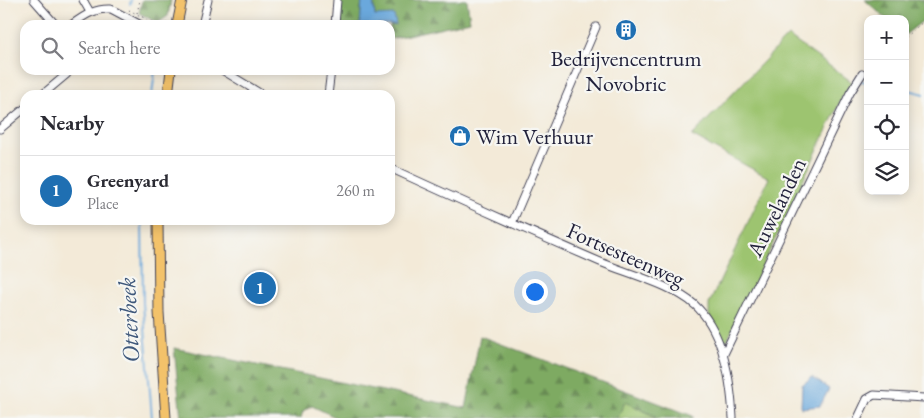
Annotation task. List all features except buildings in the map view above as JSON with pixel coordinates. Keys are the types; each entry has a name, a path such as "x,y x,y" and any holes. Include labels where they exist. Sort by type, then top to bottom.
{"main road":[{"path":"178,20 182,0"},
{"path":"169,90 170,75"},
{"path":"158,225 158,312 166,418"}],"street":[{"path":"34,0 52,20"},
{"path":"83,0 90,12"},
{"path":"203,20 208,0"},
{"path":"336,0 336,20"},
{"path":"78,20 90,12 111,9 132,20"},
{"path":"512,223 596,27"},
{"name":"Auwelanden","path":"723,356 850,93 862,74"},
{"path":"48,90 66,75"},
{"path":"230,75 255,90"},
{"path":"329,90 330,75"},
{"path":"0,129 20,112"},
{"name":"Fortsesteenweg","path":"395,170 512,223 676,292 694,305 706,319 723,356 734,418"},
{"path":"858,418 867,399 874,394 924,398"}],"path":[{"path":"140,0 136,14 148,20"},
{"path":"909,33 924,20"}],"green space":[{"path":"142,0 171,0 168,16 162,20 152,20 139,13"},
{"path":"339,0 362,0 360,20 338,20"},
{"path":"373,0 467,0 470,21 395,38 395,20 384,20 375,16"},
{"path":"865,0 924,0 924,20 909,32 909,15 882,15"},
{"path":"788,36 852,82 842,98 725,345 709,315 709,304 769,178 692,136"},
{"path":"480,336 693,416 693,418 654,418 655,416 625,402 617,418 337,418 312,406 303,411 301,418 181,418 174,348 466,408"},
{"path":"625,402 655,416 654,418 617,418"}],"water":[{"path":"362,0 373,0 375,16 394,15 395,20 360,20"},
{"path":"812,377 829,389 820,406 801,408 802,385"}],"waterway":[{"name":"Otterbeek","path":"130,4 131,0"},
{"name":"Otterbeek","path":"153,90 154,75"},
{"path":"860,81 864,82"},
{"path":"909,90 924,94"},
{"name":"Otterbeek","path":"142,225 143,303 152,418"}],"place":[{"name":"Bedrijvencentrum Novobric","path":"626,30"},
{"name":"Wim Verhuur","path":"460,136"},
{"name":"Greenyard","path":"260,288"}]}
